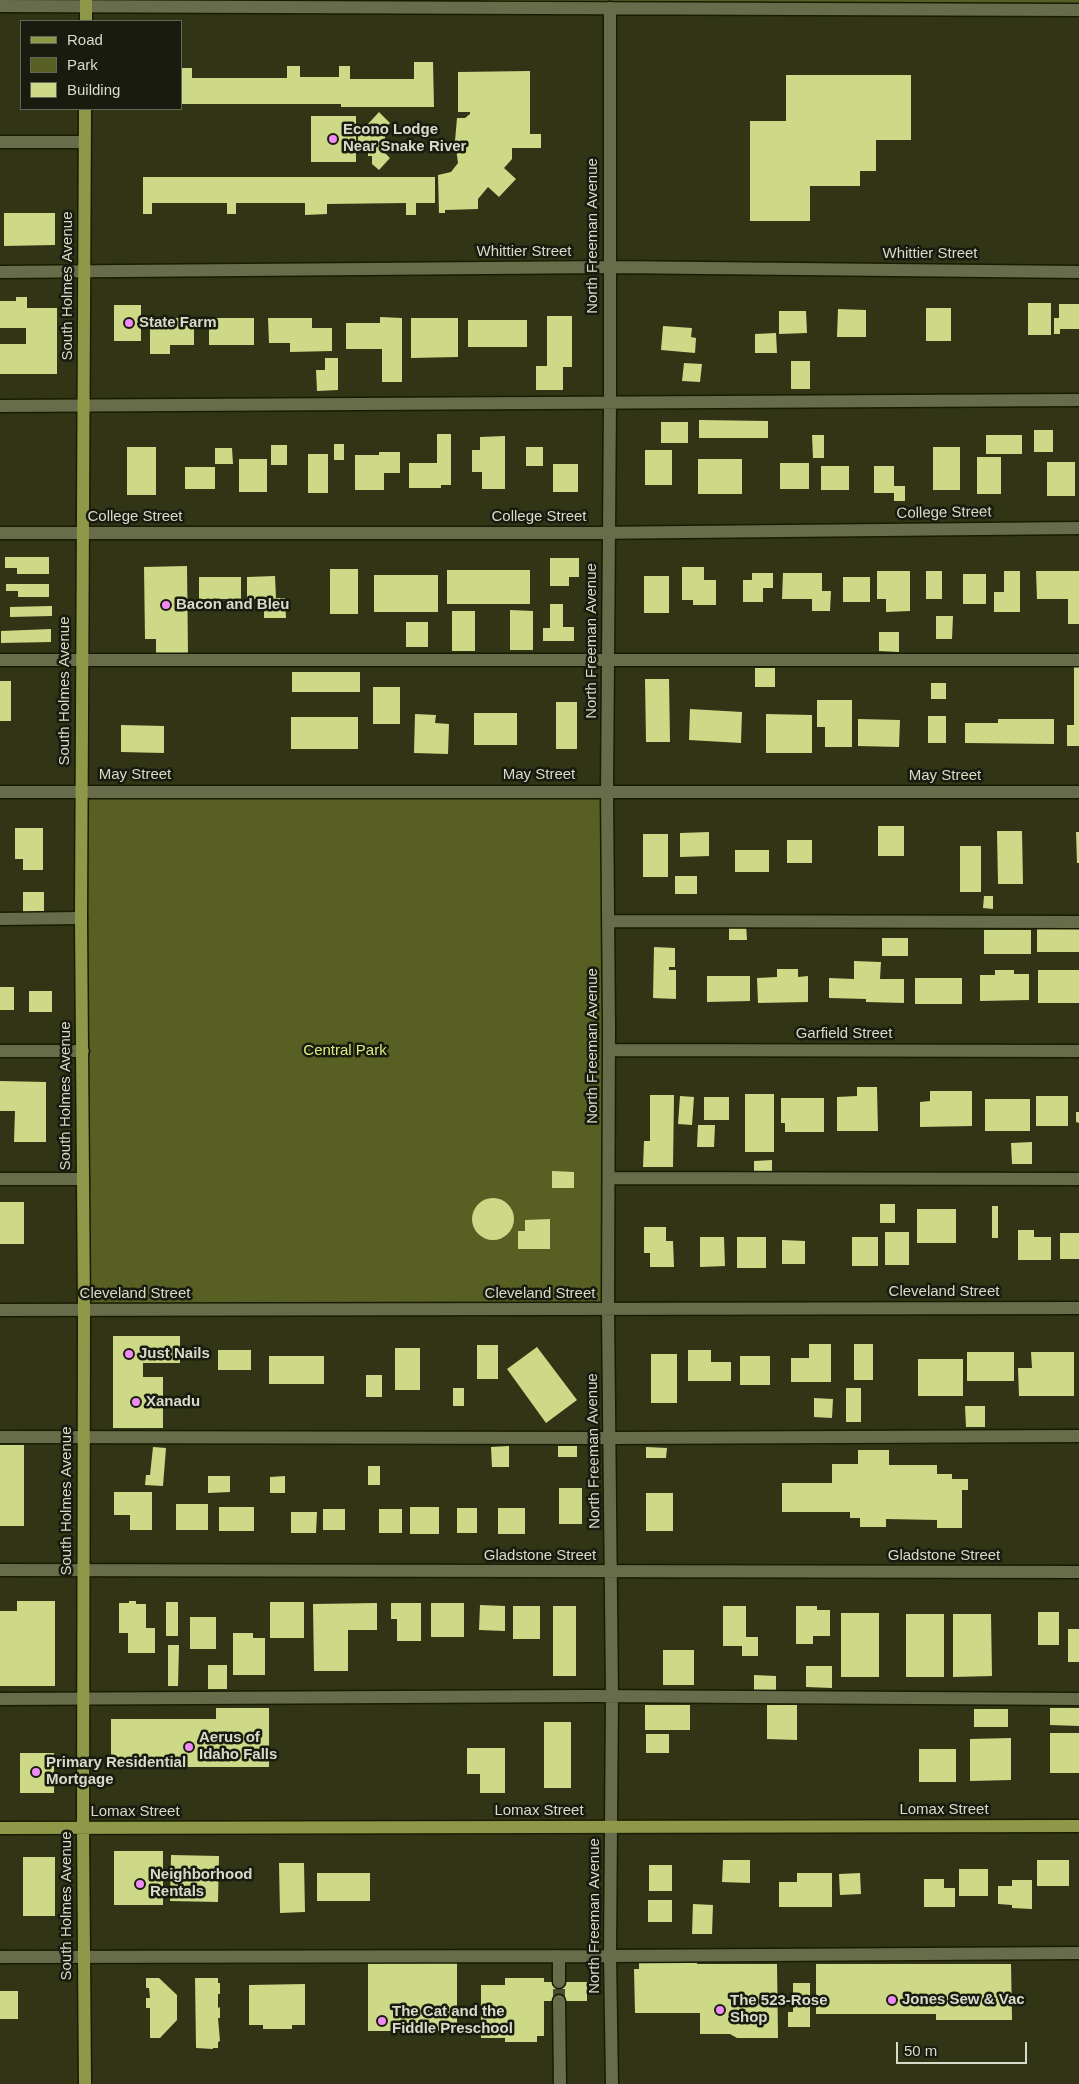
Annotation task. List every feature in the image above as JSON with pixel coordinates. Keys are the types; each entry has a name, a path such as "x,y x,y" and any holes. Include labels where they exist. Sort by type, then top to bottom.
{"main road":[{"path":"86,3 86,20"},
{"name":"South Holmes Avenue","path":"85,110 81,918 84,1310 83,1828 85,2084"},
{"name":"Lomax Street","path":"0,1828 1079,1826"}],"street":[{"path":"0,6 86,3 1079,10"},
{"name":"North Freeman Avenue","path":"610,8 610,402 607,791 610,1050 608,1310 612,1696 610,1956 612,2084"},
{"path":"0,142 84,142"},
{"name":"Whittier Street","path":"0,272 610,267 1079,272"},
{"path":"0,406 1079,400"},
{"name":"College Street","path":"0,533 609,533 1079,528"},
{"path":"0,660 1079,660"},
{"name":"May Street","path":"0,792 1079,792"},
{"path":"0,919 81,918"},
{"path":"609,920 1079,922"},
{"name":"Garfield Street","path":"610,1050 1079,1052"},
{"path":"0,1051 83,1051"},
{"path":"0,1178 83,1178"},
{"path":"609,1178 1079,1179"},
{"name":"Cleveland Street","path":"0,1310 1079,1308"},
{"path":"0,1437 610,1438 1079,1436"},
{"name":"Gladstone Street","path":"0,1570 1079,1572"},
{"path":"0,1699 612,1696 1079,1699"},
{"path":"0,1957 1079,1953"},
{"path":"559,1956 559,1982"},
{"path":"559,2001 560,2084"}],"green space":[{"path":"475,0 1079,0 1079,10 610,8"},
{"name":"Central Park","path":"607,791 608,1310 84,1310 82,792"}],"building":[{"path":"414,62 433,62 434,107 341,107 341,104 182,104 182,68 192,68 192,78 287,78 287,66 300,66 300,77 339,77 339,66 350,66 350,79 414,79"},
{"path":"530,71 530,134 541,134 541,148 512,148 512,159 504,168 516,179 499,197 488,187 478,199 478,209 445,210 445,213 439,213 438,175 451,172 458,163 455,141 457,118 465,118 470,114 470,112 458,112 458,72"},
{"path":"786,75 911,75 911,140 876,140 876,171 860,171 860,186 810,186 810,221 750,221 750,121 786,121"},
{"path":"379,112 390,123 385,128 385,153 390,158 379,170 372,164 372,156 368,156 368,148 358,148 358,134 368,133 368,124"},
{"path":"311,116 356,116 356,162 311,162"},
{"path":"143,177 435,177 435,203 416,203 416,215 406,215 406,203 327,204 327,214 305,215 305,203 236,203 236,214 227,214 227,203 152,203 152,214 143,214"},
{"path":"4,213 55,213 55,245 4,246"},
{"path":"16,297 27,297 27,308 57,308 57,374 0,374 0,344 26,344 26,328 0,328 0,301 16,301"},
{"path":"1028,303 1051,303 1051,335 1028,335"},
{"path":"1059,304 1079,304 1079,329 1060,329 1060,334 1054,334 1054,318 1059,318"},
{"path":"114,305 141,305 141,341 114,341"},
{"path":"926,308 951,308 951,341 926,341"},
{"path":"838,309 866,310 866,337 837,337"},
{"path":"779,311 806,311 807,333 779,334"},
{"path":"547,316 572,316 572,367 563,367 563,390 536,390 536,366 547,366"},
{"path":"380,317 402,318 402,382 382,382 382,349 346,349 346,323 380,323"},
{"path":"167,318 194,318 194,345 170,345 170,354 150,354 150,322 167,322"},
{"path":"209,318 254,318 254,345 209,345"},
{"path":"268,318 312,318 312,328 332,328 332,351 290,352 290,343 269,343"},
{"path":"411,318 458,318 458,357 411,358"},
{"path":"468,320 527,320 527,347 468,347"},
{"path":"663,326 692,328 691,337 696,338 695,353 661,350"},
{"path":"776,333 777,353 755,353 755,334"},
{"path":"325,358 338,358 338,390 317,391 316,370 325,370"},
{"path":"791,361 810,361 810,389 791,389"},
{"path":"684,363 702,364 700,382 682,381"},
{"path":"699,420 768,421 768,438 699,438"},
{"path":"661,422 688,422 688,443 661,443"},
{"path":"1034,430 1053,430 1053,452 1034,452"},
{"path":"437,434 451,434 451,485 441,485 441,488 409,488 409,463 437,463"},
{"path":"812,435 824,435 824,458 813,458"},
{"path":"986,435 1022,435 1022,454 986,454"},
{"path":"505,436 505,489 482,489 482,472 472,472 472,450 480,450 480,437"},
{"path":"334,444 344,444 344,460 334,460"},
{"path":"271,445 287,445 287,465 271,465"},
{"path":"127,447 156,447 156,495 127,495"},
{"path":"526,447 543,447 543,466 526,466"},
{"path":"933,447 960,447 960,490 933,490"},
{"path":"215,448 232,448 233,464 215,464"},
{"path":"645,450 672,450 672,485 645,485"},
{"path":"379,452 400,452 400,473 384,473 384,490 355,490 355,455 379,455"},
{"path":"308,454 328,454 328,493 308,493"},
{"path":"977,457 1001,457 1001,494 977,494"},
{"path":"239,459 267,459 267,492 239,492"},
{"path":"698,459 742,459 742,494 698,494"},
{"path":"1047,462 1075,462 1075,496 1047,496"},
{"path":"780,463 809,463 809,489 780,489"},
{"path":"553,464 578,464 578,492 553,492"},
{"path":"821,466 849,466 849,490 821,490"},
{"path":"874,466 894,466 894,486 905,486 905,501 894,501 894,493 874,493"},
{"path":"185,467 215,467 215,489 185,489"},
{"path":"5,557 49,557 49,574 17,574 17,568 5,568"},
{"path":"550,558 579,558 579,577 569,577 569,586 550,586"},
{"path":"187,566 188,654 156,654 156,639 145,639 144,567"},
{"path":"682,567 704,567 704,580 716,580 716,605 693,605 693,600 682,600"},
{"path":"330,569 358,569 358,614 330,614"},
{"path":"447,570 530,570 530,604 447,604"},
{"path":"877,571 910,571 910,611 886,612 886,599 877,599"},
{"path":"926,571 942,571 942,599 926,599"},
{"path":"1004,571 1020,571 1020,612 994,612 994,592 1004,592"},
{"path":"1036,571 1079,571 1079,624 1068,624 1068,599 1037,599"},
{"path":"752,573 773,573 773,588 763,588 763,602 743,602 743,580 752,580"},
{"path":"783,573 822,573 822,591 831,591 830,611 812,611 812,599 782,599"},
{"path":"963,574 986,574 986,604 963,604"},
{"path":"374,575 438,575 438,612 374,612"},
{"path":"275,576 276,598 285,598 286,618 264,618 264,599 247,599 247,577"},
{"path":"644,576 669,576 669,613 644,613"},
{"path":"199,577 241,577 241,599 199,599"},
{"path":"843,577 870,577 870,602 843,602"},
{"path":"6,584 49,584 49,597 18,597 18,591 6,591"},
{"path":"550,604 563,604 563,627 574,627 574,641 543,641 543,628 550,628"},
{"path":"52,606 52,616 10,617 10,607"},
{"path":"510,610 533,611 533,650 510,650"},
{"path":"452,611 475,611 475,651 452,651"},
{"path":"936,616 953,616 952,639 936,639"},
{"path":"406,622 428,622 428,647 406,647"},
{"path":"51,629 51,642 1,643 1,631"},
{"path":"879,632 899,632 899,652 879,651"},
{"path":"1074,666 1079,666 1079,746 1067,746 1067,725 1074,725"},
{"path":"755,668 775,668 775,687 755,687"},
{"path":"292,672 360,672 360,692 292,692"},
{"path":"645,679 669,679 670,742 646,742"},
{"path":"0,681 11,681 11,721 0,721"},
{"path":"931,683 946,683 946,699 931,699"},
{"path":"373,687 400,687 400,724 373,724"},
{"path":"817,700 852,700 852,747 825,747 825,727 817,727"},
{"path":"556,702 577,702 577,749 556,749"},
{"path":"690,709 742,712 741,743 689,740"},
{"path":"474,713 517,713 517,745 474,745"},
{"path":"415,714 436,715 435,723 449,724 448,754 414,753"},
{"path":"766,714 812,715 812,753 766,753"},
{"path":"928,716 946,716 946,743 928,743"},
{"path":"291,717 358,717 358,749 291,749"},
{"path":"858,719 900,720 899,747 858,746"},
{"path":"998,719 1054,719 1054,744 965,743 965,723 998,723"},
{"path":"121,725 164,726 164,753 121,752"},
{"path":"878,826 904,826 904,856 878,856"},
{"path":"15,828 43,828 43,870 23,870 23,859 15,859"},
{"path":"997,831 1022,831 1023,884 998,884"},
{"path":"709,832 709,856 680,857 680,833"},
{"path":"1076,832 1079,832 1079,863 1077,863"},
{"path":"643,834 668,834 668,877 643,877"},
{"path":"787,840 812,840 812,863 787,863"},
{"path":"960,846 981,846 981,892 960,892"},
{"path":"735,850 769,850 769,872 735,872"},
{"path":"675,876 697,876 697,894 675,894"},
{"path":"23,892 44,892 44,914 23,914"},
{"path":"984,896 993,896 993,909 983,908"},
{"path":"729,924 746,924 747,940 729,940"},
{"path":"1037,927 1079,927 1079,952 1037,952"},
{"path":"984,930 1031,930 1031,954 984,954"},
{"path":"882,938 908,938 908,956 882,956"},
{"path":"654,947 675,948 675,967 669,967 669,970 676,970 676,999 653,998"},
{"path":"854,961 881,962 880,979 904,979 904,1003 866,1002 866,999 829,998 829,978 854,979"},
{"path":"777,969 798,969 798,977 808,976 808,1002 758,1003 757,978 777,977"},
{"path":"995,970 1014,970 1014,974 1029,974 1029,1000 980,1001 980,975 995,975"},
{"path":"1038,970 1079,970 1079,1003 1038,1003"},
{"path":"707,976 750,976 750,1001 707,1002"},
{"path":"915,978 962,978 962,1004 915,1004"},
{"path":"0,987 14,987 14,1010 0,1010"},
{"path":"29,991 52,991 52,1012 29,1012"},
{"path":"0,1081 46,1082 46,1142 14,1142 15,1111 0,1111"},
{"path":"857,1087 877,1087 878,1131 837,1131 837,1097 857,1096"},
{"path":"930,1091 972,1091 972,1126 920,1127 920,1102 930,1101"},
{"path":"745,1094 774,1094 774,1152 745,1152"},
{"path":"650,1095 674,1095 673,1167 643,1167 644,1141 650,1141"},
{"path":"680,1096 694,1097 692,1125 678,1124"},
{"path":"1036,1096 1068,1096 1068,1126 1036,1126"},
{"path":"704,1097 729,1097 729,1120 704,1120"},
{"path":"781,1098 824,1098 824,1132 785,1132 785,1123 781,1123"},
{"path":"985,1099 1030,1099 1030,1131 985,1131"},
{"path":"1076,1112 1079,1112 1079,1123 1076,1122"},
{"path":"698,1125 715,1125 714,1147 697,1147"},
{"path":"1032,1142 1032,1164 1012,1164 1011,1143"},
{"path":"772,1160 772,1172 754,1172 754,1161"},
{"path":"552,1171 574,1172 574,1188 552,1188"},
{"path":"497,1198 505,1201 511,1207 514,1219 511,1231 505,1237 489,1240 481,1237 475,1231 472,1215 475,1207 481,1201"},
{"path":"0,1202 24,1202 24,1244 0,1244"},
{"path":"880,1204 895,1204 895,1223 880,1223"},
{"path":"992,1206 998,1206 998,1238 992,1238"},
{"path":"917,1209 956,1209 956,1243 917,1243"},
{"path":"550,1219 550,1249 518,1249 518,1231 525,1231 525,1220"},
{"path":"644,1227 666,1227 666,1241 673,1241 674,1267 650,1267 650,1253 644,1253"},
{"path":"1018,1230 1034,1230 1034,1237 1051,1237 1051,1260 1018,1260"},
{"path":"885,1232 909,1232 909,1265 885,1265"},
{"path":"1060,1233 1079,1233 1079,1259 1060,1259"},
{"path":"700,1237 724,1237 725,1266 700,1267"},
{"path":"737,1237 766,1237 766,1268 737,1268"},
{"path":"852,1237 878,1237 878,1266 852,1266"},
{"path":"782,1240 805,1241 805,1264 782,1264"},
{"path":"113,1336 180,1336 180,1363 143,1363 143,1377 163,1377 163,1428 113,1428"},
{"path":"809,1344 831,1344 831,1382 791,1382 791,1358 809,1358"},
{"path":"854,1344 873,1344 873,1380 854,1380"},
{"path":"477,1345 498,1345 498,1379 477,1379"},
{"path":"537,1347 577,1400 546,1423 507,1369"},
{"path":"395,1348 420,1348 420,1390 395,1390"},
{"path":"218,1350 251,1350 251,1370 218,1370"},
{"path":"688,1350 711,1350 711,1362 731,1362 731,1381 688,1381"},
{"path":"967,1352 1014,1352 1014,1381 967,1381"},
{"path":"1031,1352 1074,1352 1074,1396 1019,1396 1018,1368 1032,1368"},
{"path":"651,1354 677,1354 677,1403 651,1403"},
{"path":"269,1356 324,1356 324,1384 269,1384"},
{"path":"740,1356 770,1356 770,1385 740,1385"},
{"path":"918,1359 963,1359 963,1396 918,1396"},
{"path":"366,1375 382,1375 382,1397 366,1397"},
{"path":"453,1388 464,1388 464,1406 453,1406"},
{"path":"846,1388 861,1388 861,1422 846,1422"},
{"path":"814,1398 833,1399 832,1418 814,1417"},
{"path":"965,1406 985,1406 985,1427 966,1427"},
{"path":"0,1445 24,1445 24,1526 0,1526"},
{"path":"509,1446 509,1467 492,1467 491,1447"},
{"path":"558,1446 577,1446 577,1457 558,1457"},
{"path":"153,1447 166,1448 163,1486 145,1485 146,1475 150,1475"},
{"path":"646,1447 667,1448 666,1458 646,1458"},
{"path":"858,1450 889,1450 889,1465 937,1465 937,1474 952,1474 952,1479 968,1479 968,1490 962,1490 962,1528 937,1528 937,1520 886,1519 886,1527 860,1527 860,1518 850,1518 850,1512 782,1512 782,1483 832,1483 832,1464 858,1464"},
{"path":"368,1466 380,1466 380,1485 368,1485"},
{"path":"208,1476 230,1476 230,1492 208,1493"},
{"path":"285,1476 285,1493 270,1493 270,1477"},
{"path":"559,1488 582,1488 582,1524 559,1524"},
{"path":"114,1492 152,1492 152,1530 130,1530 130,1515 114,1515"},
{"path":"646,1493 673,1493 673,1531 646,1531"},
{"path":"176,1504 208,1504 208,1530 176,1530"},
{"path":"219,1507 254,1507 254,1531 219,1531"},
{"path":"410,1507 439,1507 439,1534 410,1534"},
{"path":"457,1508 477,1508 477,1533 457,1533"},
{"path":"498,1508 525,1508 525,1534 498,1534"},
{"path":"323,1509 345,1509 345,1530 323,1530"},
{"path":"379,1509 402,1509 402,1533 379,1533"},
{"path":"291,1512 317,1512 316,1533 291,1533"},
{"path":"17,1601 55,1601 55,1686 0,1686 0,1611 17,1611"},
{"path":"129,1601 136,1601 136,1604 146,1604 146,1628 155,1628 155,1653 128,1653 128,1633 119,1633 119,1603 129,1603"},
{"path":"166,1602 178,1602 178,1636 166,1636"},
{"path":"270,1602 304,1602 304,1638 270,1638"},
{"path":"377,1603 377,1630 348,1630 348,1671 314,1671 313,1604"},
{"path":"391,1603 421,1603 421,1641 397,1641 397,1619 391,1619"},
{"path":"431,1603 464,1603 464,1637 431,1637"},
{"path":"480,1605 505,1606 505,1631 479,1630"},
{"path":"513,1606 540,1606 540,1639 513,1639"},
{"path":"553,1606 576,1606 576,1676 553,1676"},
{"path":"723,1606 746,1606 746,1637 758,1637 758,1656 742,1656 742,1646 723,1646"},
{"path":"796,1606 817,1606 817,1610 830,1610 830,1636 813,1636 813,1644 796,1644"},
{"path":"1038,1612 1059,1612 1059,1645 1038,1645"},
{"path":"841,1613 879,1613 879,1677 841,1677"},
{"path":"906,1614 944,1614 944,1677 906,1677"},
{"path":"953,1614 991,1614 992,1676 953,1677"},
{"path":"190,1617 216,1617 216,1649 190,1649"},
{"path":"1068,1629 1079,1629 1079,1662 1068,1662"},
{"path":"233,1633 253,1633 253,1638 265,1638 265,1675 233,1675"},
{"path":"168,1645 179,1645 178,1686 168,1686"},
{"path":"663,1650 694,1650 694,1685 663,1685"},
{"path":"208,1665 227,1665 227,1689 208,1689"},
{"path":"806,1666 832,1666 832,1688 806,1687"},
{"path":"754,1675 776,1676 776,1690 754,1690"},
{"path":"645,1705 690,1705 690,1730 645,1730"},
{"path":"767,1705 797,1705 797,1740 767,1739"},
{"path":"216,1708 269,1708 269,1767 111,1767 111,1719 216,1719"},
{"path":"1050,1708 1079,1708 1079,1726 1050,1725"},
{"path":"974,1709 1008,1709 1008,1727 974,1727"},
{"path":"544,1722 571,1722 571,1788 544,1788"},
{"path":"1050,1733 1079,1733 1079,1773 1050,1773"},
{"path":"646,1734 669,1734 669,1753 646,1753"},
{"path":"1011,1738 1011,1780 970,1781 970,1739"},
{"path":"467,1748 505,1748 505,1793 480,1793 480,1774 467,1774"},
{"path":"919,1749 956,1749 956,1782 919,1782"},
{"path":"20,1753 54,1753 54,1793 20,1793"},
{"path":"114,1851 163,1851 163,1905 114,1905"},
{"path":"171,1855 219,1856 218,1902 170,1901"},
{"path":"23,1857 55,1857 55,1916 23,1916"},
{"path":"723,1860 750,1860 750,1883 722,1882"},
{"path":"1037,1860 1069,1860 1069,1886 1037,1886"},
{"path":"279,1863 304,1863 305,1912 280,1913"},
{"path":"649,1865 672,1865 672,1891 649,1891"},
{"path":"959,1869 988,1869 988,1896 959,1896"},
{"path":"317,1873 370,1873 370,1901 317,1901"},
{"path":"797,1873 832,1873 832,1907 779,1907 779,1882 797,1882"},
{"path":"860,1873 861,1894 840,1895 839,1874"},
{"path":"924,1879 944,1879 944,1888 955,1888 955,1907 924,1907"},
{"path":"1012,1880 1032,1880 1032,1909 1012,1908 1012,1905 998,1904 998,1886 1012,1886"},
{"path":"648,1900 672,1900 672,1922 648,1922"},
{"path":"693,1904 713,1905 712,1934 692,1934"},
{"path":"639,1962 777,1964 778,2038 737,2038 730,2034 700,2034 700,2013 635,2013 634,1969 639,1969"},
{"path":"368,1963 457,1963 457,2031 368,2031"},
{"path":"816,1964 1011,1964 1012,2020 936,2020 936,2014 816,2014"},
{"path":"146,1978 159,1978 177,1995 177,2020 160,2038 150,2038 150,2008 146,2008 146,1998 150,1998 149,1988 146,1988"},
{"path":"195,1978 218,1978 218,1983 220,1983 218,2008 220,2007 220,2018 218,2018 220,2041 218,2042 218,2048 196,2048"},
{"path":"505,1978 544,1978 544,1982 587,1982 587,2001 544,2001 544,2036 537,2036 537,2042 505,2042 505,2038 481,2038 481,1985 505,1985"},
{"path":"793,1983 810,1983 810,2027 788,2027 788,2012 793,2012"},
{"path":"305,1984 305,2025 292,2025 292,2029 263,2029 263,2025 249,2025 249,1985"},
{"path":"0,1991 18,1991 18,2019 0,2019"}],"tunnel":[{"path":"559,1982 559,2001"}],"place":[{"name":"Econo Lodge Near Snake River","path":"333,139"},
{"name":"State Farm","path":"129,323"},
{"name":"Bacon and Bleu","path":"166,605"},
{"name":"Just Nails","path":"129,1354"},
{"name":"Xanadu","path":"136,1402"},
{"name":"Aerus of Idaho Falls","path":"189,1747"},
{"name":"Primary Residential Mortgage","path":"36,1772"},
{"name":"Neighborhood Rentals","path":"140,1884"},
{"name":"Jones Sew & Vac","path":"892,2000"},
{"name":"The 523-Rose Shop","path":"720,2010"},
{"name":"The Cat and the Fiddle Preschool","path":"382,2021"}]}
